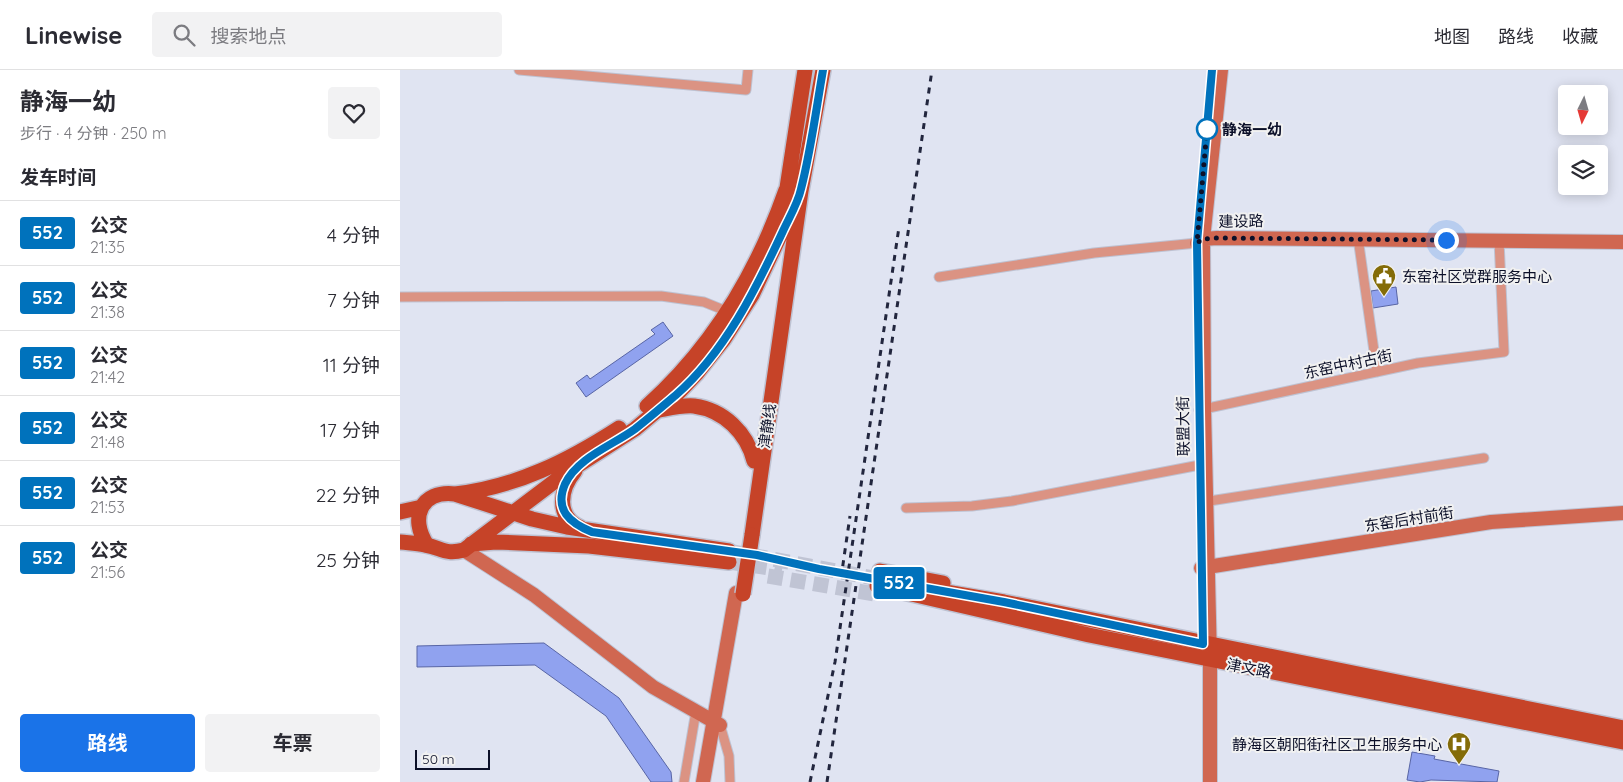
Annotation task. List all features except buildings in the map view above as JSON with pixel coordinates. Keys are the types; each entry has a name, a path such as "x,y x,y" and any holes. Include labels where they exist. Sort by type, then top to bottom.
{"main road":[{"name":"津静线","path":"703,782 716,722 748,535 793,191 805,70"},
{"name":"津静线","path":"748,535 754,461 778,289 782,232 823,70"},
{"name":"联盟大街","path":"1207,652 1201,409 1201,242 1212,70"},
{"path":"1201,242 1221,70"},
{"path":"400,542 427,545 438,551 452,553 467,547 581,462 602,451 658,410 697,373 733,314 762,250 793,191"},
{"path":"400,512 422,507 436,495 489,489 527,478 579,452 638,415 688,366 752,295 782,232"},
{"name":"建设路","path":"1201,242 1359,240 1623,247"},
{"name":"建设路","path":"1499,243 1623,242"},
{"path":"638,415 658,410 694,406 716,413 741,433 751,450 754,461"},
{"path":"581,462 565,484 562,501 563,511 566,518 576,526 592,532"},
{"path":"455,494 532,519 728,561 678,558 589,546 505,542 467,547"},
{"path":"422,507 418,524 420,535 427,545"},
{"name":"东窑后村前街","path":"1204,568 1492,522 1623,514"},
{"path":"467,547 534,595 653,687 716,722"},
{"name":"津文路","path":"1623,728 1207,652 948,604 878,583 978,591 1004,602 1207,652 1623,742"},
{"path":"1205,782 1207,652"},
{"path":"1207,652 1210,782"},
{"name":"津静线","path":"711,782 716,722"}],"street":[{"path":"519,70 746,90 748,70"},
{"path":"1359,240 1377,372"},
{"path":"939,277 1094,253 1201,242"},
{"name":"东窑中村古街","path":"1201,409 1418,364 1504,352 1499,243"},
{"path":"400,297 662,296 692,299 733,314"},
{"path":"1203,502 1484,458"},
{"path":"906,508 972,506 1012,501 1202,464"},
{"path":"684,782 696,711"},
{"path":"716,722 729,756 730,782"}],"tunnel":[{"path":"729,551 879,579"},
{"path":"729,562 782,570"},
{"path":"768,576 875,594"}],"railway":[{"path":"827,782 932,70"},
{"path":"810,782 835,662 899,227"},
{"path":"841,578 850,516"}],"bus line":[{"name":"552","path":"823,70 801,191 752,295 724,339 679,392 635,429 602,451 581,462 565,484 562,501 566,518 576,526 592,532 757,555 782,562 1004,602 1203,644 1197,243 1212,70"}],"place":[{"name":"静海一幼","path":"1207,129"},
{"name":"东窑社区党群服务中心","path":"1384,297"},
{"name":"静海区朝阳街社区卫生服务中心","path":"1459,765"}],"route":[{"path":"1207,129 1197,243 1203,239 1217,238 1315,237 1446,240"}]}
